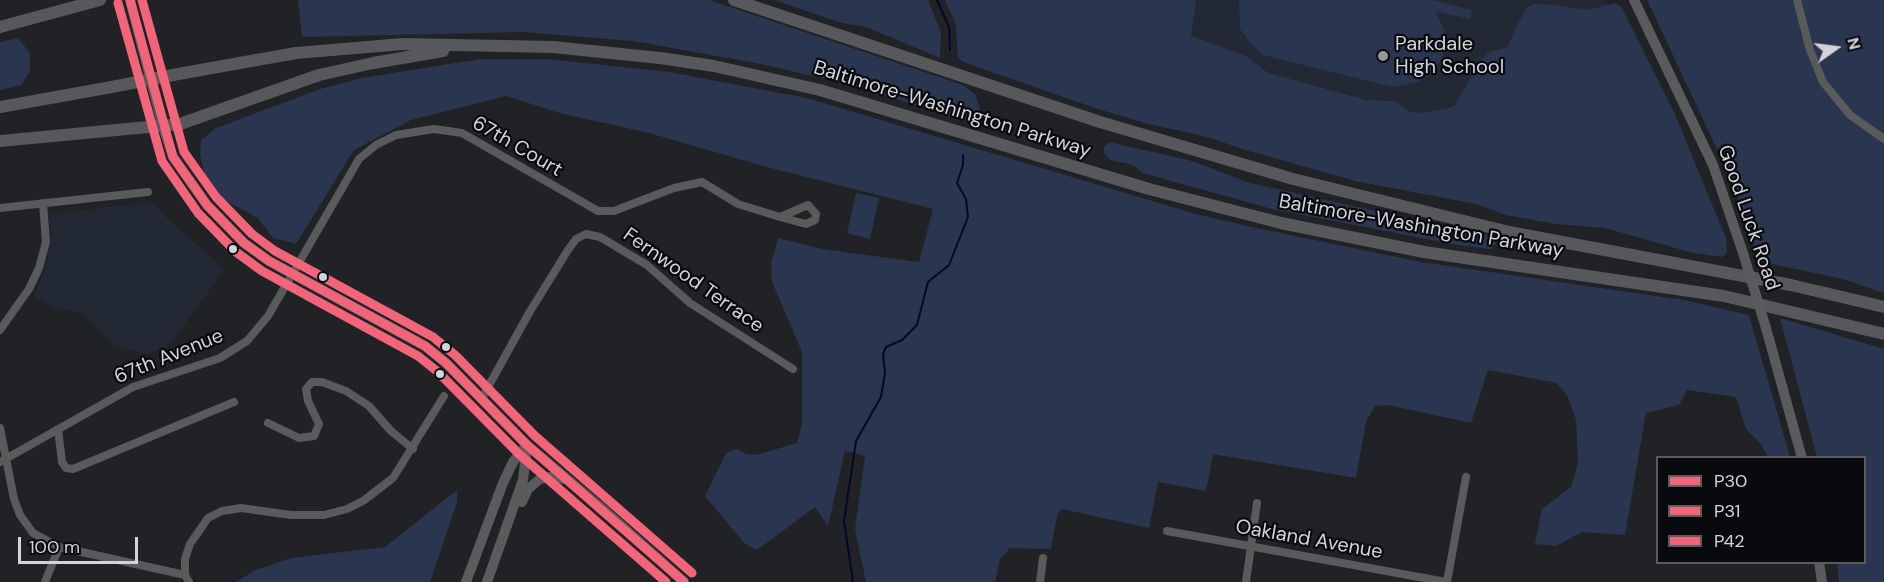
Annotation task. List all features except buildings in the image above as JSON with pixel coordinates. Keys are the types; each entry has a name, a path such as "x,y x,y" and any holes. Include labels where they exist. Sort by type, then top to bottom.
{"highway":[{"name":"Baltimore-Washington Parkway","path":"734,0 1110,125 1293,179 1509,232 1791,285 1884,307"},
{"path":"0,27 98,1"},
{"name":"Baltimore-Washington Parkway","path":"0,107 268,57 403,44 519,45 660,58 767,77 869,103 1149,189 1281,223 1424,252 1724,296 1884,334"},
{"path":"0,141 163,127 214,115 285,87 345,69 433,52 519,45"}],"main road":[{"path":"130,0 173,157 191,186 207,205 244,243 292,273 425,346 482,398 527,445 684,582"},
{"name":"Good Luck Road","path":"1634,0 1713,165 1766,328 1801,456"},
{"path":"466,582 492,510 513,462 527,445"},
{"path":"487,582 523,480 527,445"},
{"path":"497,557 531,484 551,477 568,479"},
{"path":"1819,564 1822,582"}],"street":[{"path":"1797,0 1810,50 1823,82 1850,115 1884,139"},
{"name":"67th Court","path":"292,273 359,159 385,139 420,130 452,130 473,138 598,211 614,211 674,188 702,182 738,204 780,217"},
{"path":"0,208 148,192"},
{"path":"0,330 29,289 39,268 46,242 43,203"},
{"name":"Fernwood Terrace","path":"482,398 529,313 568,250 576,240 586,234 600,237 647,265 684,298 793,369"},
{"name":"67th Avenue","path":"4,461 139,384 211,362 233,352 260,327 292,273"},
{"path":"268,423 299,438 315,436 319,424 308,401 306,388 312,382 322,382 346,391 369,406 391,431 413,449"},
{"path":"0,428 4,461 14,500 33,533 59,547 187,579 185,560 190,544 203,524 216,513 241,508 291,515 335,513 363,501 386,486 413,449 444,396"},
{"path":"58,429 62,462 66,468 73,469 234,402"},
{"path":"1446,582 1466,477"},
{"path":"1246,582 1257,503"},
{"name":"Oakland Avenue","path":"1167,531 1446,582"},
{"path":"45,582 59,547"},
{"path":"1040,582 1043,558"}],"shaded area":[{"path":"298,0 709,0 963,85 975,94 980,109 972,123 847,84 761,64 633,41 523,32 302,37"},
{"path":"774,0 928,0 941,32 940,58 866,27 842,23"},
{"path":"945,0 1196,0 1191,36 1246,56 1268,73 1366,100 1394,101 1411,112 1423,113 1450,108 1456,104 1480,61 1489,52 1507,48 1518,23 1527,8 1533,4 1586,10 1616,3 1622,8 1674,112 1726,238 1727,252 1722,257 1693,253 1605,228 1556,224 1506,215 1476,204 1355,181 1211,138 1145,123 1095,108 963,62 958,58 956,25"},
{"name":"Parkdale High School","path":"1041,0 1606,0 1620,39 1473,133 1036,21"},
{"path":"1239,0 1431,0 1472,10 1470,19 1435,11 1445,32 1444,52 1440,62 1419,82 1393,87 1263,55 1240,29"},
{"path":"1647,0 1884,0 1884,293 1843,279 1758,261 1744,213 1724,164"},
{"path":"18,38 30,53 30,72 21,85 0,90 0,42"},
{"path":"480,59 547,59 669,72 807,98 1196,214 1247,226 1421,262 1684,300 1749,315 1790,456 1767,456 1761,444 1746,429 1736,397 1687,390 1679,405 1646,413 1625,535 1582,532 1556,546 1535,544 1542,509 1571,487 1578,462 1576,420 1568,397 1557,383 1488,370 1471,423 1388,405 1375,406 1366,422 1356,478 1213,454 1206,491 1158,482 1149,528 1062,509 1057,516 1051,549 1010,548 1000,559 995,582 866,582 855,529 865,456 845,451 828,526 815,507 757,550 745,544 705,496 726,453 737,449 746,454 756,455 797,443 802,424 802,352 772,282 771,263 778,238 822,249 919,262 933,209 767,167 649,133 563,114 506,96 411,120 354,150 296,244 273,238 258,218 222,199 207,186 200,155 201,140 216,128 320,89 362,78"},
{"path":"1109,142 1192,161 1250,183 1489,236 1494,238 1496,243 1491,249 1458,245 1272,209 1143,173 1133,165 1110,160 1104,153 1104,147"},
{"path":"856,193 879,198 870,239 847,233"},
{"path":"153,202 166,218 225,269 172,342 148,354 115,346 82,313 54,308 34,296 46,267 51,236 49,214"},
{"path":"1780,318 1884,349 1884,582 1839,582 1837,564 1866,564 1866,456 1817,456"},
{"path":"457,490 457,502 430,582 235,582 256,570 291,558 385,547"}],"waterway":[{"path":"937,0 949,27 950,50"},
{"path":"853,582 844,521 856,441 881,397 885,373 883,354 886,347 902,340 917,325 928,282 949,265 968,217 966,199 957,183 963,165 963,155"}],"transit line":[{"name":"P30","path":"130,0 173,157 207,205 244,243 269,261 425,346 446,363 527,445 684,582"},
{"name":"P42","path":"142,0 184,152 216,197 252,234 275,251 433,337 455,355 535,436 692,573"},
{"name":"P31","path":"118,3 162,161 198,213 236,252 262,271 418,356 438,372 519,454 666,582"}],"place":[{"name":"Parkdale High School","path":"1383,56"}]}
